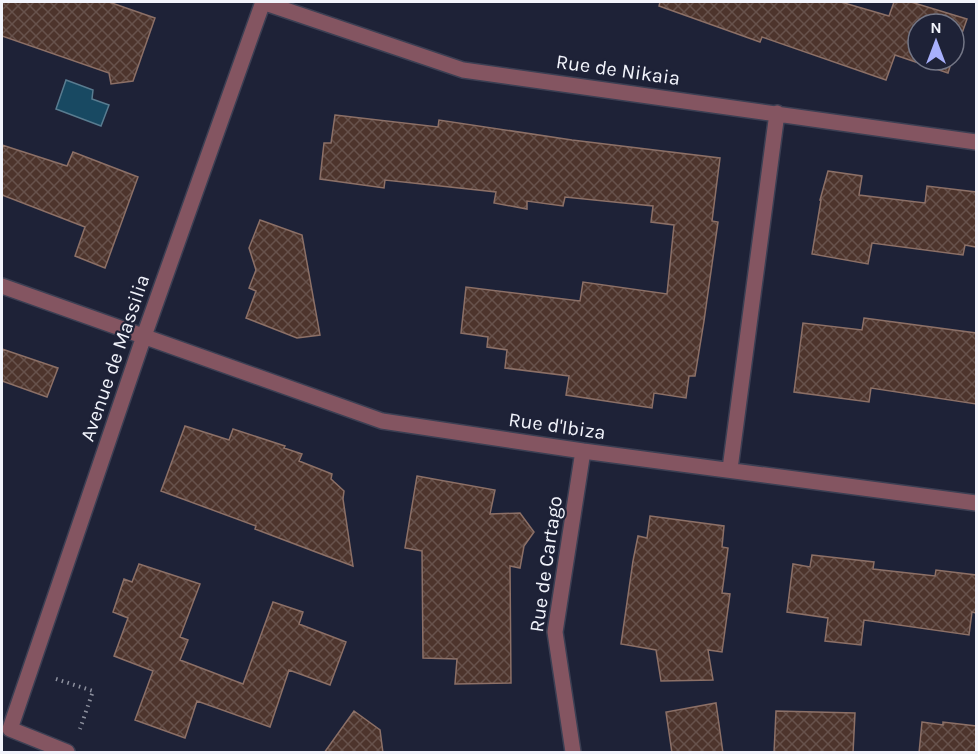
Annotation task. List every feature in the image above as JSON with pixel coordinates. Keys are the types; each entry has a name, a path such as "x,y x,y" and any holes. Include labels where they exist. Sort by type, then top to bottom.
{"street":[{"name":"Rue de Nikaia","path":"262,2 463,70 976,142"},
{"name":"Avenue de Massilia","path":"6,730 30,670 144,336 262,2"},
{"path":"730,470 777,114"},
{"name":"Rue d'Ibiza","path":"2,286 382,421 583,451 976,503"},
{"name":"Rue de Cartago","path":"573,753 555,632 583,451"},
{"path":"6,730 67,753"}],"path":[{"path":"30,670 93,691 79,732"}],"water":[{"path":"66,80 93,90 92,99 109,105 101,126 56,109"}],"building":[{"path":"2,2 109,2 155,18 133,81 111,84 109,73 2,36"},
{"path":"660,2 841,2 889,16 894,2 911,2 944,12 906,12 906,59 895,55 886,80 762,37 760,42 659,6"},
{"path":"335,115 438,127 439,120 572,140 720,158 712,221 718,222 704,321 695,376 689,376 686,398 654,393 652,408 566,395 569,376 505,368 507,350 487,347 488,337 461,333 466,287 580,301 583,282 667,294 674,225 651,222 653,206 565,197 563,206 527,201 527,209 494,203 496,192 385,180 384,188 320,179 324,143 331,143"},
{"path":"2,145 67,166 73,152 138,177 105,268 75,256 85,227 2,195"},
{"path":"828,171 862,176 859,195 925,203 927,186 976,192 976,247 965,245 963,255 872,243 868,264 812,254 820,200"},
{"path":"260,220 302,235 320,335 297,338 246,318 256,291 249,288 256,270 249,248"},
{"path":"864,318 976,333 976,404 871,388 869,402 794,392 803,323 862,330"},
{"path":"2,349 58,368 47,397 2,381"},
{"path":"185,426 229,440 233,429 285,446 284,448 302,454 299,461 332,474 331,479 344,491 343,499 353,566 255,529 256,526 161,491"},
{"path":"417,476 495,490 490,514 520,513 534,532 524,546 520,568 510,566 511,683 455,684 457,659 423,658 422,551 405,548"},
{"path":"650,516 724,526 722,547 728,548 722,593 730,594 722,652 708,650 713,680 661,681 656,650 621,644 638,536 647,538"},
{"path":"812,555 874,562 873,569 935,576 936,570 976,575 976,613 972,612 969,635 864,620 861,645 825,641 828,618 787,612 793,564 810,567"},
{"path":"139,564 200,584 180,637 188,640 180,660 243,684 273,602 303,612 299,624 346,642 330,685 289,670 270,727 197,701 185,738 135,720 153,671 114,656 128,618 113,612 124,579 132,582"},
{"path":"716,703 723,753 672,753 666,712"},
{"path":"354,711 380,730 383,753 324,753"},
{"path":"776,711 855,713 853,753 774,753"},
{"path":"922,722 976,726 976,753 919,753"}]}
